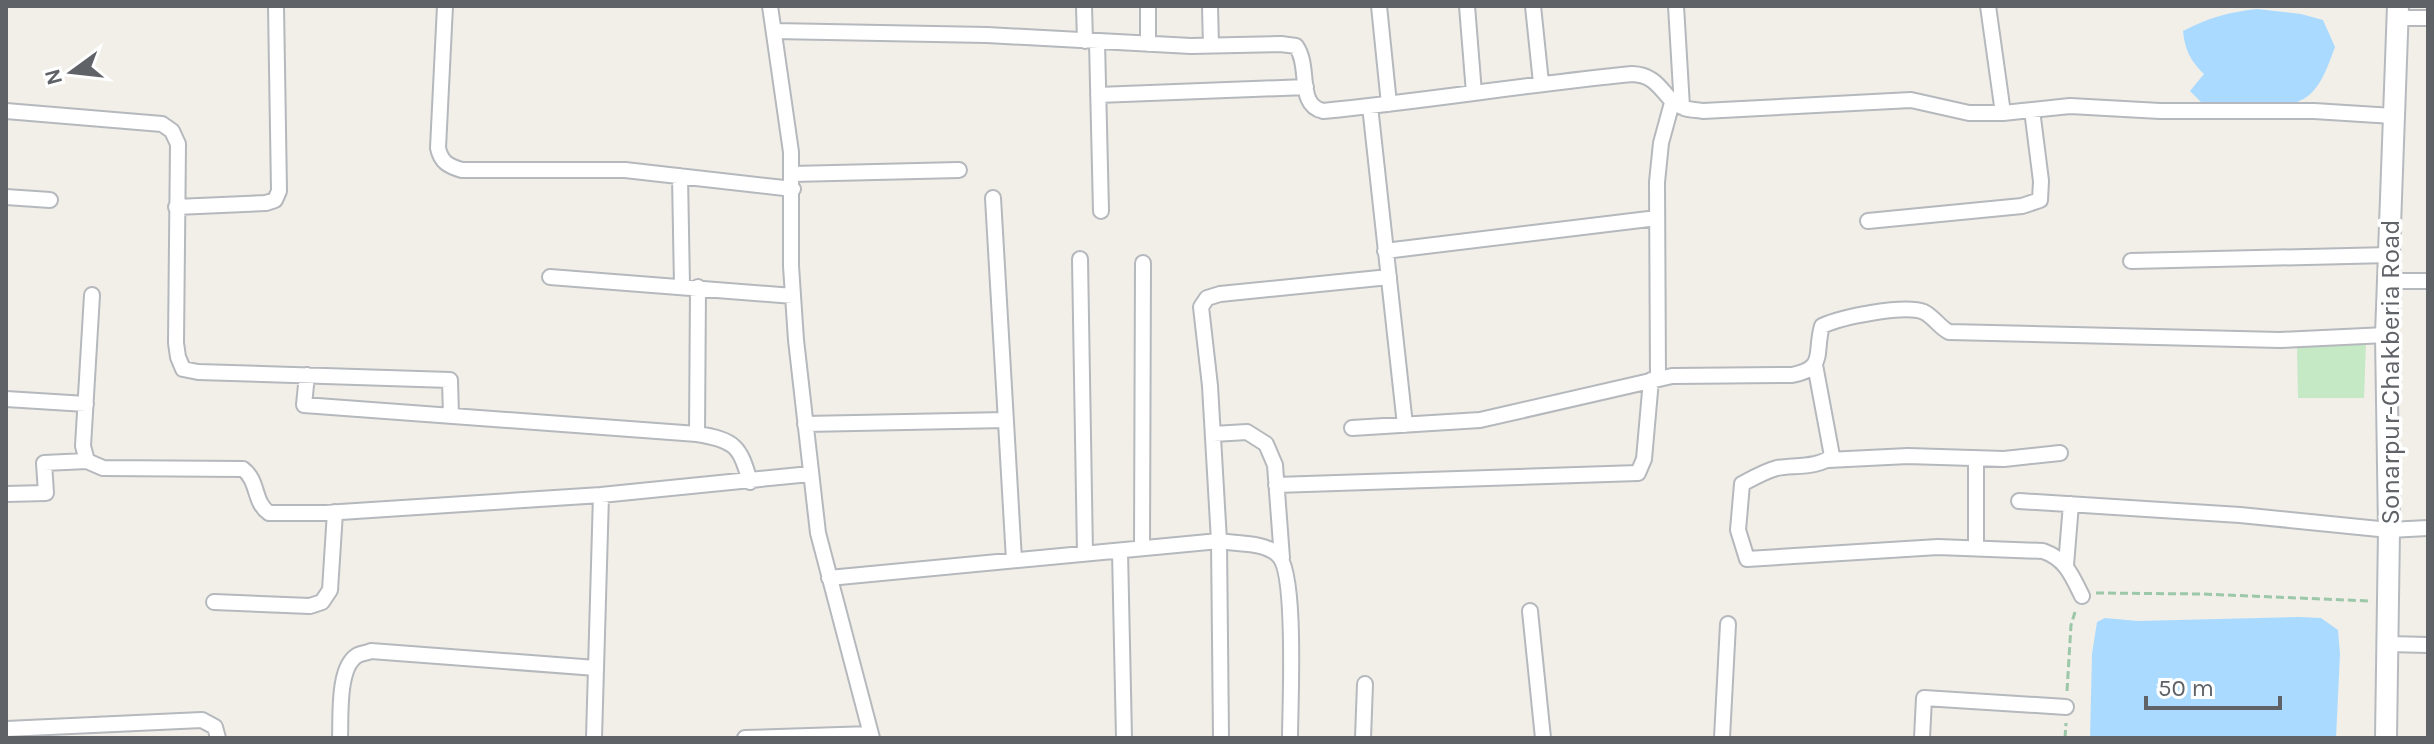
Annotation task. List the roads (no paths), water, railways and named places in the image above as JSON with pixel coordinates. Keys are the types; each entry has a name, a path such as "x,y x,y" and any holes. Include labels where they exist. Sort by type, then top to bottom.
{"main road":[{"name":"Sonarpur-Chakberia Road","path":"2386,738 2389,530 2386,335 2397,12"}],"street":[{"path":"176,207 275,200 279,191 276,6"},
{"path":"445,6 438,148 440,157 448,166 462,170 625,170 792,182 959,170"},
{"path":"745,738 872,736 818,533 793,296 791,152 770,6"},
{"path":"1084,6 1098,95 1101,211"},
{"path":"1148,6 1148,44"},
{"path":"1210,6 1211,46"},
{"path":"1379,6 1389,104"},
{"path":"1467,6 1474,93"},
{"path":"1533,6 1541,83"},
{"path":"1276,485 1638,473 1644,459 1655,380 1658,164 1678,103 1676,6"},
{"path":"1988,6 2003,113"},
{"path":"2397,12 2428,18"},
{"path":"774,31 987,35 1211,46 1296,46 1303,56 1308,103 1313,109 1323,111 1541,83 1644,74 1678,103 1703,111 1911,100 1969,113 2070,106 2160,111 2314,111 2393,116"},
{"path":"1098,95 1306,87"},
{"path":"1370,106 1405,425"},
{"path":"1868,221 2022,206 2040,200 2041,181 2032,110"},
{"path":"6,111 162,124 172,131 178,144 176,343 183,369 450,380 451,416"},
{"path":"680,176 690,287 697,434"},
{"path":"6,197 50,200"},
{"path":"993,198 1014,560"},
{"path":"1385,251 1657,218"},
{"path":"2131,261 2390,255"},
{"path":"1080,259 1085,554"},
{"path":"1142,548 1143,263"},
{"path":"550,277 793,296"},
{"path":"1221,738 1219,541 1210,386 1201,307 1207,298 1389,277"},
{"path":"2390,281 2428,281"},
{"path":"87,461 83,446 92,295"},
{"path":"1828,460 1832,456 1815,365 1822,326 1834,320 1912,309 1924,312 1940,328 1949,332 2280,340 2386,335"},
{"path":"1352,428 1480,420 1672,376 1792,375 1808,372 1815,365"},
{"path":"307,375 304,405 720,438 733,444 742,454 750,482"},
{"path":"6,399 86,404"},
{"path":"805,424 1006,420"},
{"path":"1213,434 1247,432 1259,438 1271,452 1290,611 1290,738"},
{"path":"2060,453 2004,459 1908,456 1828,460 1774,469 1742,484 1738,530 1747,559 1938,547 2043,551 2056,556 2066,565 2082,596"},
{"path":"1976,458 1976,548"},
{"path":"6,494 46,493 44,463 87,461 103,468 243,469 252,476 259,503 269,513 335,512 601,495 810,474"},
{"path":"594,738 601,495"},
{"path":"2019,501 2240,515 2389,530 2428,528"},
{"path":"2066,565 2071,504"},
{"path":"214,602 310,606 322,602 330,590 335,512"},
{"path":"829,578 1219,541 1271,549 1282,558"},
{"path":"1120,551 1124,738"},
{"path":"1530,611 1543,738"},
{"path":"1722,738 1728,624"},
{"path":"2388,644 2428,645"},
{"path":"340,738 342,684 356,655 371,651 596,668"},
{"path":"1363,738 1365,684"},
{"path":"1922,738 1924,698 2066,707"},
{"path":"6,729 125,731 202,720 215,727 218,738"}],"water":[{"path":"2257,9 2323,20 2335,47 2321,80 2308,96 2286,105 2204,105 2190,91 2204,74 2189,54 2183,31 2219,16"},
{"path":"2105,618 2138,621 2321,618 2338,630 2340,654 2336,738 2090,738 2092,654 2097,622"}]}
